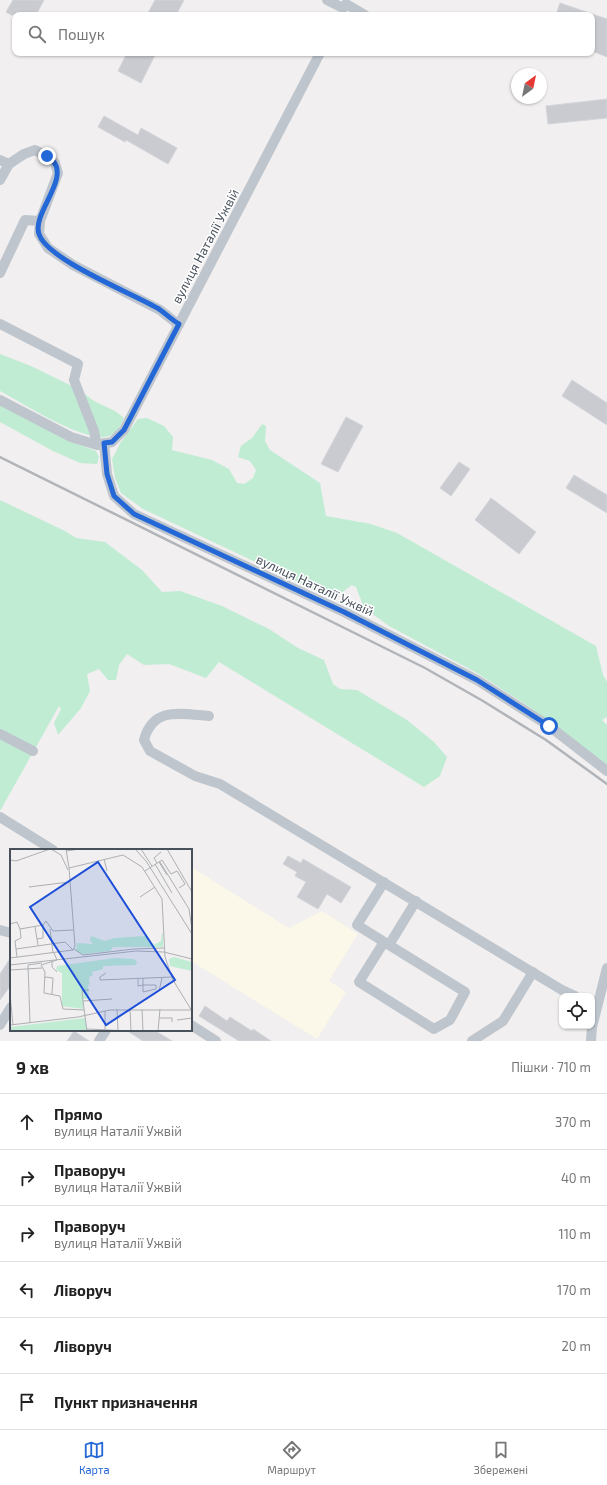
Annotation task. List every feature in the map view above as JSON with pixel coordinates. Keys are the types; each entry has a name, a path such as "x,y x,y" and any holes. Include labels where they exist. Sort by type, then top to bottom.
{"street":[{"path":"327,0 357,12"},
{"name":"вулиця Наталії Ужвій","path":"318,56 124,430 112,442 101,444 107,474 114,496 134,514 344,612 477,680 549,726 607,771"},
{"path":"0,180 5,162 35,150 47,156 55,163 58,174 40,221 39,234 48,248 73,264 160,310 179,324"},
{"path":"0,273 25,220 40,221"},
{"path":"0,324 78,364 74,380 94,431 101,444"},
{"path":"0,400 71,437 101,444"},
{"path":"209,716 173,713 156,719 146,731 144,740 150,751 195,776 220,784 568,993"},
{"path":"0,734 32,751"},
{"path":"0,817 51,849"},
{"path":"384,882 357,925 387,944 465,992 450,1020 434,1029 359,982 387,944 416,902"},
{"path":"0,930 10,933"},
{"path":"595,1005 607,968"},
{"path":"472,1041 503,1021 533,972"},
{"path":"0,1025 10,1009"},
{"path":"192,1027 209,1039"},
{"path":"591,1041 592,1029"},
{"path":"99,1041 105,1031"}],"shaded area":[{"path":"192,868 289,928 322,911 358,934 329,981 346,992 317,1039 192,962"}],"green space":[{"path":"0,354 31,366 78,389 94,401 115,411 124,418 119,428 111,435 101,437 88,435 56,422 0,391"},
{"path":"0,405 70,441 96,451 99,457 97,464 80,463 53,451 0,422"},
{"path":"147,418 164,426 173,437 172,450 212,460 229,469 237,483 244,484 253,478 256,470 250,461 238,457 241,446 252,438 262,424 266,426 265,441 270,450 320,483 326,516 371,524 397,533 596,646 603,675 607,682 607,717 602,720 607,725 607,765 531,708 477,673 389,626 364,608 356,587 352,585 341,593 321,593 143,509 121,493 115,478 112,459 121,442 138,419"},
{"path":"0,500 65,531 76,538 105,542 142,570 162,592 180,591 222,606 269,629 298,648 324,660 333,684 340,689 357,690 407,720 434,742 447,757 440,776 424,787 219,662 206,678 169,664 144,665 127,654 119,665 116,680 108,680 99,669 87,674 90,691 81,708 58,735 54,723 61,709 59,706 0,811"}],"building":[{"path":"13,0 44,0 38,12 12,12 11,15 6,12"},
{"path":"155,0 184,0 178,12 149,12"},
{"path":"560,3 586,12 557,12"},
{"path":"595,15 607,19 607,57 595,52"},
{"path":"126,56 154,56 141,83 118,71"},
{"path":"607,99 607,118 548,124 546,106"},
{"path":"104,116 138,135 141,128 177,148 168,164 126,140 125,142 98,127"},
{"path":"572,380 607,403 607,425 562,396"},
{"path":"346,417 363,426 338,472 321,464"},
{"path":"459,462 470,469 451,496 440,488"},
{"path":"574,475 607,495 607,513 566,488"},
{"path":"491,498 536,532 519,554 475,520"},
{"path":"288,856 301,863 303,859 351,887 341,903 327,894 318,909 297,897 306,882 295,876 297,872 283,864"},
{"path":"10,959 10,986 0,1000 0,974"},
{"path":"205,1006 227,1021 230,1017 252,1031 253,1029 271,1041 239,1041 199,1016"},
{"path":"74,1031 89,1041 67,1041"},
{"path":"128,1031 156,1031 172,1041 143,1041"}],"railway":[{"path":"0,457 425,668 483,701 546,740 607,784"}],"route":[{"path":"47,156 55,163 58,174 40,221 39,234 48,248 73,264 160,310 179,324 124,430 112,442 104,443 107,474 114,496 134,514 344,612 477,680 549,726"}]}
